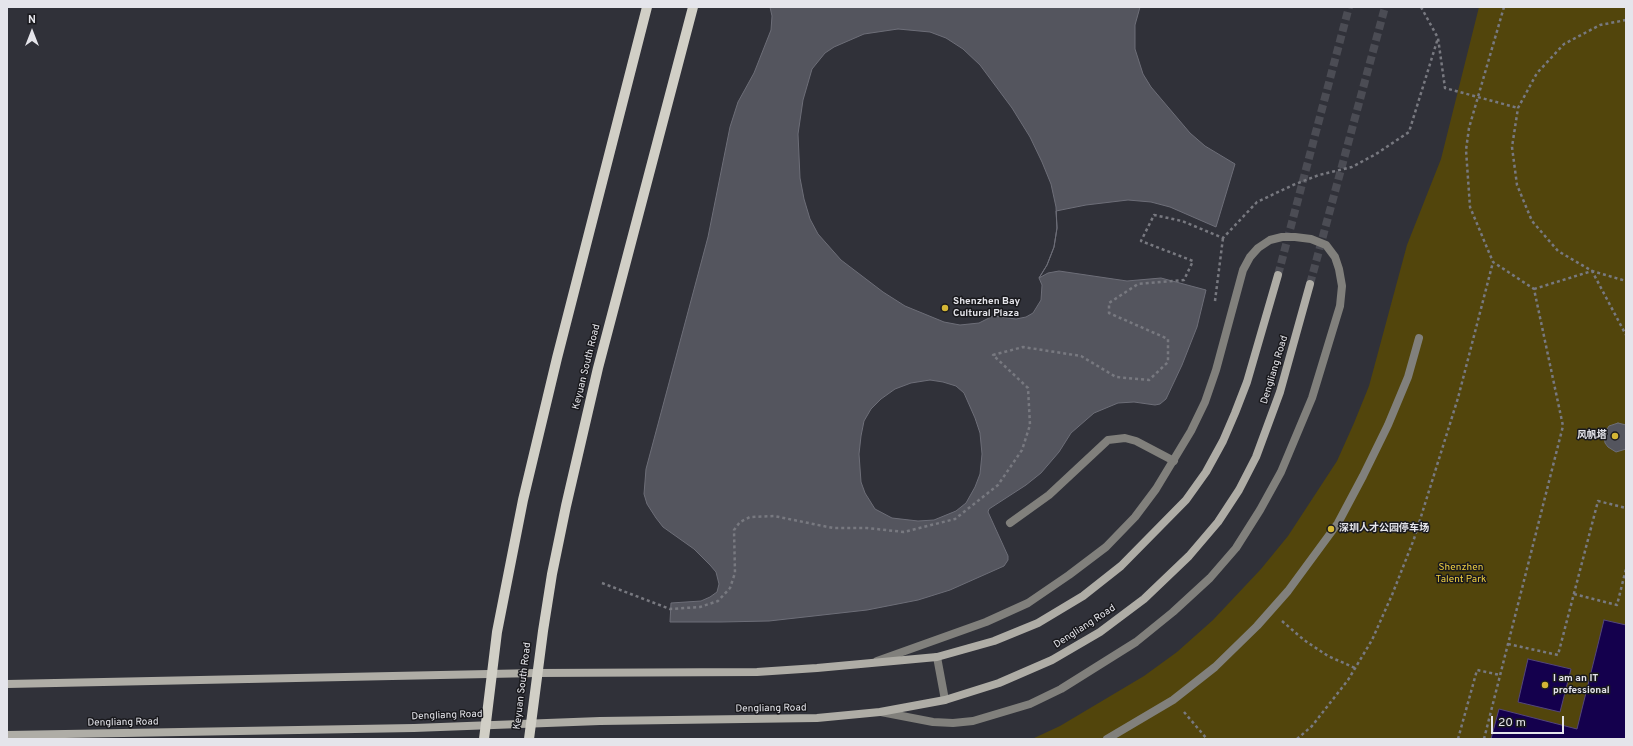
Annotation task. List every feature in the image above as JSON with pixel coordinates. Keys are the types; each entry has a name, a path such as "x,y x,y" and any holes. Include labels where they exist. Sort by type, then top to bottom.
{"main road":[{"path":"484,739 497,632 525,492 559,351 647,7"},
{"name":"Keyuan South Road","path":"529,739 552,574 566,506 598,368 693,7"}],"street":[{"path":"872,663 986,622 1028,603 1106,547 1135,517 1156,489 1191,431 1205,402 1216,370 1243,270 1250,257 1258,248 1270,240 1282,237 1311,239 1326,245 1335,257 1339,269 1342,286 1341,299 1327,353 1312,398 1281,472 1260,510 1236,548 1210,578 1173,612 1136,642 1061,689 1030,704 973,722 933,722 880,712"},
{"path":"7,684 537,673 757,672 937,657 994,641 1038,623 1083,596 1122,566 1186,500 1213,460 1223,442 1235,413 1247,382 1278,275"},
{"name":"Dengliang Road","path":"7,735 817,718 880,712 946,700 999,682 1052,660 1100,632 1144,599 1189,556 1218,522 1240,490 1256,457 1280,392 1310,284"},
{"path":"1107,739 1173,700 1215,667 1257,626 1298,579 1338,523 1363,476 1388,425 1408,377 1419,338"},
{"path":"1010,523 1049,495 1108,440 1124,438 1136,441 1174,461"},
{"path":"937,657 946,700"}],"path":[{"path":"1421,7 1438,38 1445,88 1518,108"},
{"path":"1484,739 1563,426 1534,289 1493,262 1470,207 1466,150 1469,128 1504,7"},
{"path":"1626,20 1600,25 1564,44 1536,73 1518,108 1512,147 1517,186 1532,221 1558,251 1592,272 1626,281"},
{"path":"1215,301 1222,238 1257,202 1293,185 1319,175 1352,167 1376,154 1409,132 1438,38"},
{"path":"602,583 670,609 700,607 718,600 730,588 735,573 734,530 740,522 750,517 774,516 833,528 867,528 904,532 955,519 998,485 1022,450 1030,425 1028,388 993,355 1023,347 1081,356 1116,377 1149,380 1168,362 1168,339 1109,313 1109,303 1138,284 1184,280 1193,260 1142,241 1154,215 1182,221 1222,238"},
{"path":"1297,739 1312,726 1348,680 1372,640 1392,595 1414,539 1458,398 1493,262"},
{"path":"1534,289 1592,272"},
{"path":"1592,272 1626,335"},
{"path":"1508,644 1558,655 1598,501 1626,508"},
{"path":"1574,594 1617,605 1626,569"},
{"path":"1270,612 1304,640 1328,656 1355,668"},
{"path":"1458,739 1477,670 1500,675"},
{"path":"1173,700 1207,739"}],"green space":[{"name":"Shenzhen Talent Park","path":"1479,7 1626,7 1626,739 1032,739 1060,726 1144,676 1177,652 1213,620 1261,569 1288,536 1337,461 1369,386 1407,245 1441,159"}],"shaded area":[{"path":"1604,620 1626,625 1626,739 1491,739 1499,709 1577,729"},
{"path":"1528,659 1571,669 1560,712 1518,702"}],"building":[{"name":"Shenzhen Bay Cultural Plaza","path":"770,7 1140,7 1135,25 1135,49 1143,74 1151,87 1190,133 1205,146 1235,164 1216,227 1170,207 1151,202 1128,200 1086,205 1056,211 1057,228 1054,247 1047,265 1039,278 1048,273 1059,271 1127,281 1161,278 1206,290 1197,327 1182,365 1166,399 1160,404 1155,405 1134,402 1118,403 1094,413 1071,433 1059,452 1041,473 1026,485 989,509 988,512 1008,556 1008,560 1004,566 950,590 918,600 867,610 769,621 670,622 671,603 701,601 717,592 719,584 716,572 710,565 694,549 663,527 647,504 644,494 646,469 708,237 730,127 738,102 754,73 771,30 772,16"},
{"path":"898,29 930,32 946,38 963,49 980,65 1012,108 1030,137 1042,162 1051,184 1056,207 1057,228 1054,247 1047,265 1039,278 1042,285 1041,300 1033,313 1026,317 1016,319 993,316 979,323 960,325 944,322 905,306 883,292 841,260 818,234 810,219 800,178 798,134 803,100 812,69 825,53 834,47 864,34"},
{"path":"930,380 956,386 964,393 980,433 982,454 980,474 966,503 956,511 934,520 918,521 892,518 875,509 865,493 861,482 859,454 864,421 871,409 881,399 895,389 911,383"},
{"name":"风帆塔","path":"1618,423 1626,425 1626,449 1616,452 1605,443 1604,434 1609,426"}],"tunnel":[{"path":"1278,275 1349,7"},
{"path":"1310,284 1385,7"}],"place":[{"name":"Shenzhen Bay Cultural Plaza","path":"945,308"},
{"name":"风帆塔","path":"1615,436"},
{"name":"深圳人才公园停车场","path":"1331,529"},
{"name":"I am an IT professional","path":"1545,685"}]}
